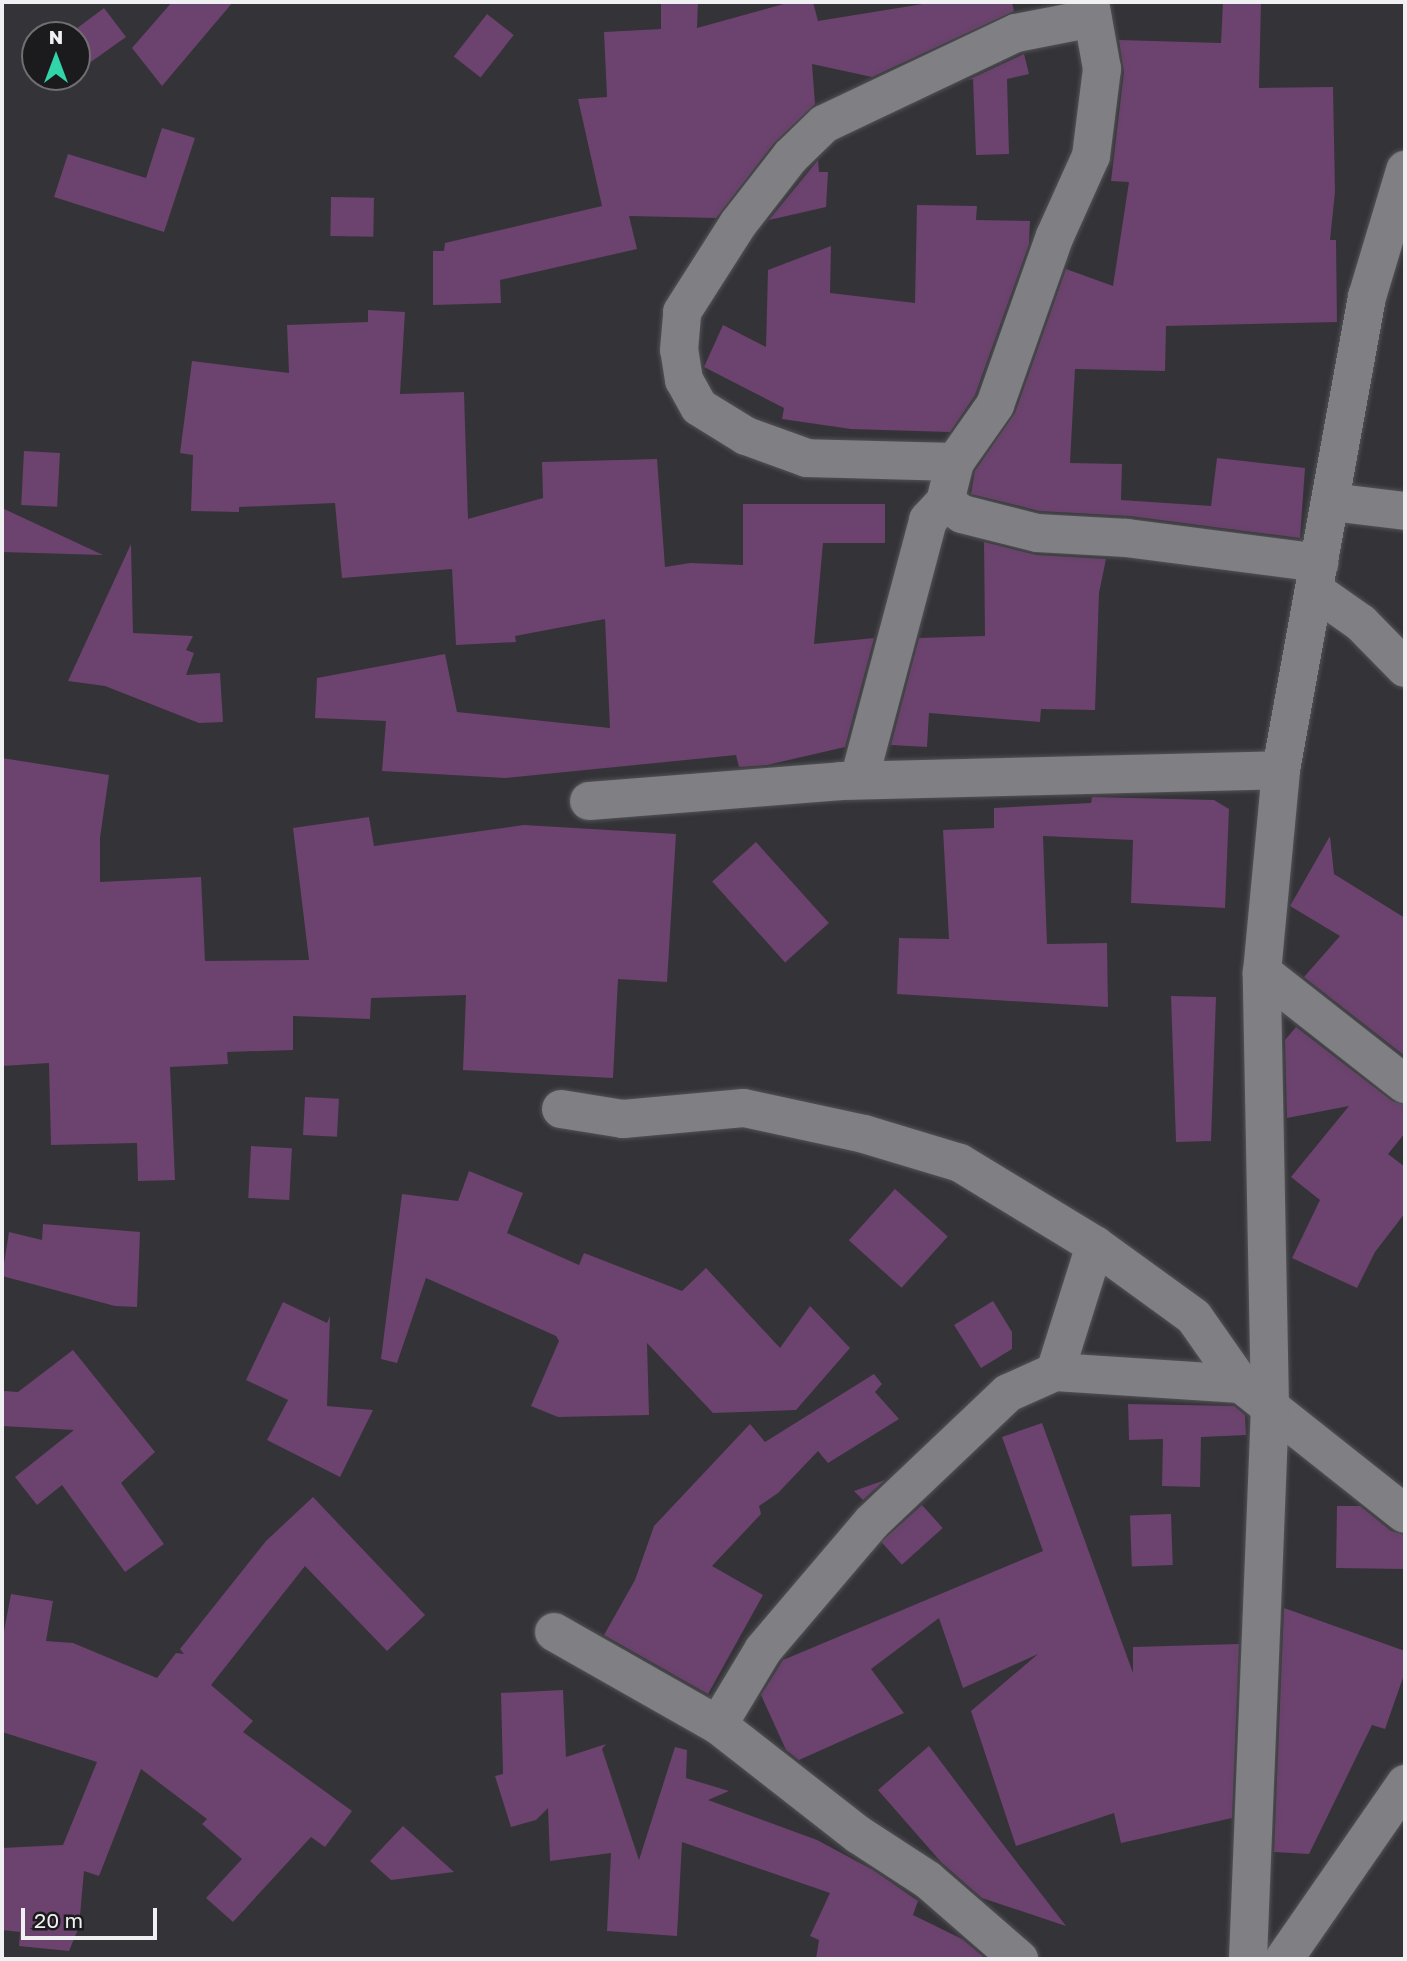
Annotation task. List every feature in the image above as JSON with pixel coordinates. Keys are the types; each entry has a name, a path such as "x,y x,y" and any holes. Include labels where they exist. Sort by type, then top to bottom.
{"street":[{"path":"859,780 928,520 945,502 955,462 995,405 1055,236 1091,156 1102,69 1092,10 1016,33 824,124 791,156 738,224 682,313 679,350 684,380 699,407 746,436 807,458 955,462"},
{"path":"1248,1959 1262,972 1281,770 1367,297 1405,171"},
{"path":"945,502 962,514 1037,533 1127,538 1317,577 1405,668"},
{"path":"1331,502 1405,511"},
{"path":"589,801 859,780 1281,770"},
{"path":"1262,972 1405,1084"},
{"path":"561,1109 623,1119 744,1108 864,1134 960,1163 1095,1245 1194,1317 1256,1395 1405,1514"},
{"path":"1055,1372 1095,1245"},
{"path":"718,1725 763,1650 872,1522 1008,1393 1055,1372 1256,1395"},
{"path":"554,1632 718,1725 859,1835 928,1880 1019,1959"},
{"path":"1284,1959 1405,1784"}],"building":[{"path":"172,2 233,2 162,86 132,48"},
{"path":"661,2 698,2 697,28 791,2 813,2 818,21 935,2 1012,2 1014,11 872,77 812,64 815,104 774,143 716,218 629,216 637,249 500,280 501,303 433,305 433,251 444,251 445,243 602,206 578,99 607,97 604,32 661,29"},
{"path":"1223,2 1261,2 1259,88 1333,87 1335,192 1330,240 1336,240 1337,322 1166,326 1165,371 1075,369 1070,463 1122,464 1121,500 1211,506 1217,458 1305,468 1300,538 1130,516 1040,511 971,494 975,471 1015,413 1066,269 1113,286 1129,182 1111,181 1124,72 1119,40 1221,43"},
{"path":"104,8 126,37 91,62 91,21 87,21"},
{"path":"487,14 514,35 481,77 454,57"},
{"path":"1024,54 1029,74 1007,79 1009,154 976,155 973,79 968,80"},
{"path":"162,128 195,138 164,232 54,197 68,154 146,178"},
{"path":"818,160 819,172 828,172 826,207 769,220"},
{"path":"331,197 374,198 373,237 330,236"},
{"path":"917,205 977,206 976,220 1030,221 1029,244 975,395 950,432 851,429 782,419 784,408 704,367 723,325 766,347 768,270 831,246 830,293 915,303"},
{"path":"368,310 405,312 400,394 464,392 468,519 543,498 542,462 657,459 665,567 690,563 743,565 743,504 885,504 885,543 823,543 814,644 874,638 845,747 767,765 739,767 736,755 505,778 382,771 386,721 315,718 317,678 445,654 457,712 610,728 605,619 515,636 516,642 456,645 452,569 342,578 335,503 239,507 239,512 191,511 193,455 180,453 192,361 289,373 287,325 368,322"},
{"path":"24,451 60,453 57,507 21,505"},
{"path":"2,508 103,555 2,552"},
{"path":"984,542 1036,555 1106,559 1099,593 1095,710 1041,709 1040,722 929,713 927,747 891,745 919,638 985,636"},
{"path":"131,544 133,633 193,636 186,650 194,653 186,675 220,673 223,722 199,723 105,686 68,681"},
{"path":"2,758 109,775 100,838 100,882 201,877 205,961 309,960 293,828 369,817 374,846 524,825 676,834 667,982 618,979 613,1078 463,1070 466,995 371,998 370,1019 293,1016 293,1050 227,1052 228,1064 170,1067 175,1180 138,1181 137,1143 51,1145 49,1063 2,1066"},
{"path":"1092,797 1214,800 1229,809 1225,908 1131,903 1133,840 1043,836 1047,944 1107,943 1108,1007 897,994 899,938 949,939 943,830 994,828 994,808 1091,803"},
{"path":"1330,836 1334,874 1405,918 1405,1056 1304,977 1340,936 1290,906"},
{"path":"756,842 829,923 785,962 712,881"},
{"path":"1171,996 1216,997 1211,1141 1176,1142"},
{"path":"1296,1027 1392,1101 1405,1105 1405,1133 1388,1154 1405,1167 1405,1213 1375,1252 1357,1288 1292,1258 1320,1200 1291,1177 1349,1106 1287,1118 1285,1040"},
{"path":"305,1097 339,1099 337,1137 303,1135"},
{"path":"251,1146 292,1148 289,1200 248,1198"},
{"path":"469,1171 523,1193 507,1233 579,1265 584,1253 682,1291 706,1268 780,1348 810,1306 850,1348 796,1410 713,1413 647,1343 649,1415 558,1417 531,1406 559,1341 556,1336 426,1278 397,1363 381,1359 402,1194 458,1201"},
{"path":"895,1189 948,1237 902,1288 849,1240"},
{"path":"43,1224 140,1232 137,1307 115,1306 2,1276 9,1232 42,1240"},
{"path":"993,1301 1012,1332 1012,1349 981,1368 954,1325"},
{"path":"283,1302 327,1323 330,1316 327,1406 373,1410 340,1477 267,1440 288,1400 246,1380"},
{"path":"73,1350 155,1452 121,1483 164,1544 125,1572 62,1485 37,1505 15,1477 74,1430 2,1426 4,1391 18,1392"},
{"path":"874,1374 882,1384 875,1392 899,1419 828,1463 818,1451 778,1493 759,1506 761,1514 712,1566 763,1595 708,1694 604,1635 635,1580 654,1526 750,1424 765,1442"},
{"path":"1128,1404 1234,1406 1245,1415 1246,1435 1201,1437 1200,1487 1162,1486 1163,1439 1129,1440"},
{"path":"1042,1423 1133,1673 1133,1647 1239,1644 1232,1818 1121,1843 1114,1813 1016,1846 971,1711 1038,1654 963,1688 939,1618 871,1669 904,1713 799,1760 786,1750 761,1695 783,1660 1043,1551 1002,1437"},
{"path":"885,1480 863,1500 854,1491"},
{"path":"313,1497 425,1615 387,1651 305,1566 211,1685 253,1721 243,1732 352,1811 325,1847 311,1837 233,1922 206,1898 242,1859 202,1824 207,1819 141,1769 99,1876 84,1871 79,1927 69,1951 19,1946 20,1932 2,1930 2,1848 63,1845 97,1762 2,1732 2,1642 11,1594 53,1601 46,1641 73,1643 157,1678 176,1653 184,1654 180,1649 266,1541"},
{"path":"922,1505 943,1528 902,1565 881,1542"},
{"path":"1337,1506 1360,1506 1391,1531 1405,1535 1405,1569 1336,1568"},
{"path":"1171,1514 1173,1565 1132,1566 1130,1515"},
{"path":"1284,1608 1405,1651 1405,1672 1385,1729 1372,1725 1309,1854 1274,1852"},
{"path":"563,1690 566,1757 606,1744 602,1749 639,1860 675,1747 687,1750 686,1778 729,1791 708,1800 817,1840 873,1870 918,1901 913,1915 962,1939 986,1959 816,1959 819,1940 810,1936 830,1893 682,1842 677,1936 607,1931 611,1853 550,1861 548,1808 536,1820 511,1827 495,1776 503,1774 501,1693"},
{"path":"929,1746 1066,1926 982,1898 941,1862 878,1790"},
{"path":"403,1826 454,1872 391,1880 370,1861"}]}
